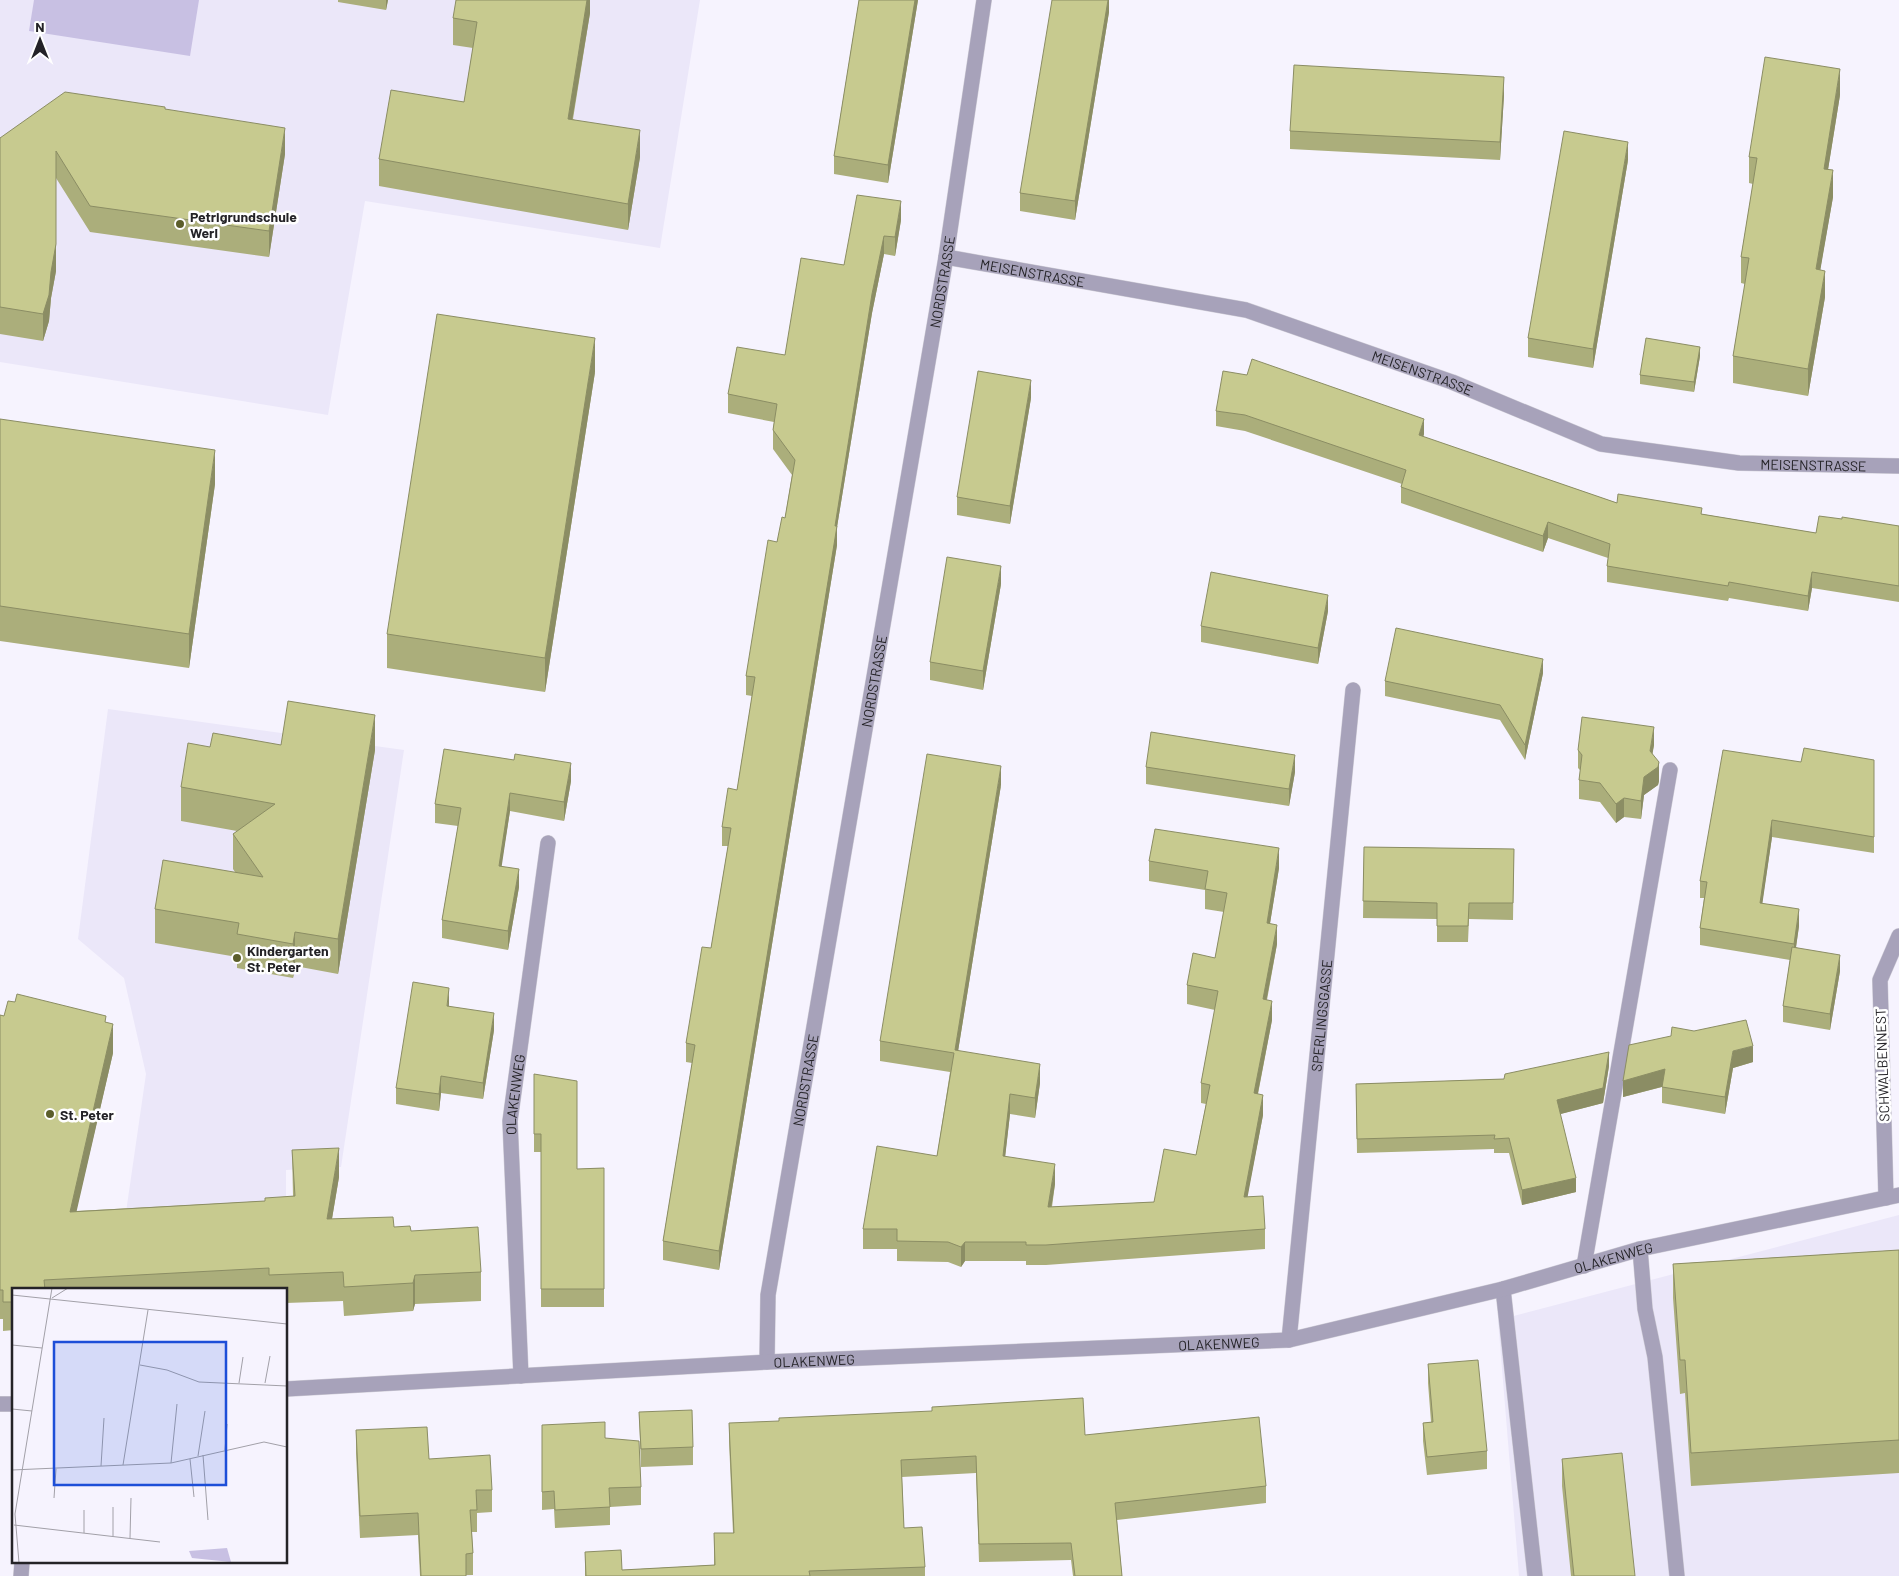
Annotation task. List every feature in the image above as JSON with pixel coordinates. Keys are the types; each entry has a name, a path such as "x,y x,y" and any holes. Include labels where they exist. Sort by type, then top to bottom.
{"street":[{"name":"NORDSTRASSE","path":"767,1362 768,1295 946,257 984,0"},
{"name":"MEISENSTRASSE","path":"946,257 1246,310 1452,382 1601,444 1739,463 1899,466"},
{"name":"SPERLINGSGASSE","path":"1289,1340 1353,690"},
{"path":"1584,1266 1670,770"},
{"name":"OLAKENWEG","path":"521,1376 510,1121 548,843"},
{"name":"SCHWALBENNEST","path":"1892,1196 1880,980 1899,936"},
{"name":"OLAKENWEG","path":"288,1389 767,1362 1289,1340 1503,1289 1640,1249 1892,1196"},
{"path":"1640,1249 1645,1309 1655,1357 1677,1576"},
{"path":"1503,1289 1535,1576"}],"shaded area":[{"name":"Petrigrundschule Werl","path":"0,0 700,0 660,248 365,201 328,415 0,362"},
{"path":"34,0 199,0 190,56 29,31"},
{"name":"Kindergarten St. Peter","path":"108,709 404,750 341,1167 286,1170 286,1212 124,1226 146,1074 124,978 78,939"},
{"path":"1899,1215 1899,1576 1519,1576 1498,1320"}],"building":[{"path":"456,0 587,0 568,119 640,130 628,204 379,159 391,90 464,102 477,22 453,18"},
{"path":"859,0 915,0 888,165 834,156"},
{"path":"1052,0 1108,0 1075,201 1020,193"},
{"path":"1765,57 1840,69 1824,169 1833,170 1816,269 1825,271 1808,369 1733,356 1749,258 1741,257 1757,158 1749,157"},
{"path":"1294,65 1504,77 1500,142 1290,131"},
{"path":"65,92 285,128 269,231 90,206 56,151 56,244 49,295 43,314 0,307 0,138"},
{"path":"1564,131 1628,142 1593,349 1528,338"},
{"path":"857,195 901,201 895,237 884,236 872,294 835,526 837,526 719,1251 663,1241 695,1045 686,1043 702,947 711,948 731,828 722,827 728,788 737,790 755,677 746,676 768,540 777,542 782,517 785,518 795,460 773,430 777,404 728,394 737,347 785,355 801,258 844,265"},
{"path":"437,314 595,338 545,658 387,634"},
{"path":"1646,338 1700,347 1694,382 1640,375"},
{"path":"1252,359 1424,419 1419,435 1617,503 1618,494 1702,508 1701,514 1816,533 1819,516 1842,519 1842,517 1899,526 1899,586 1812,572 1808,596 1729,582 1728,586 1607,566 1610,544 1548,522 1543,536 1401,487 1406,470 1245,415 1216,411 1223,371 1247,375"},
{"path":"978,371 1031,380 1010,506 957,497"},
{"path":"0,419 215,450 189,634 0,606"},
{"path":"947,557 1001,566 983,671 930,662"},
{"path":"1211,572 1328,595 1318,648 1201,626"},
{"path":"1396,628 1543,659 1525,745 1500,705 1385,681"},
{"path":"288,701 375,715 338,939 295,932 293,944 237,934 239,923 155,909 163,860 263,877 233,834 275,804 181,787 188,743 210,747 213,733 281,745"},
{"path":"1582,717 1654,727 1650,751 1659,762 1658,767 1644,777 1641,801 1624,798 1616,804 1600,783 1579,780 1582,755 1578,750"},
{"path":"1151,732 1295,755 1289,789 1146,767"},
{"path":"1804,748 1874,760 1874,837 1772,820 1760,903 1799,909 1794,944 1700,928 1707,882 1700,881 1723,750 1801,762"},
{"path":"444,749 514,760 515,754 571,763 564,802 510,793 499,866 519,869 508,931 442,920 461,808 435,804"},
{"path":"927,754 1001,766 955,1050 1040,1064 1035,1098 1010,1094 1003,1156 1055,1164 1048,1207 1154,1202 1164,1149 1196,1155 1210,1085 1201,1083 1218,991 1187,985 1193,953 1215,958 1227,893 1205,889 1208,871 1149,861 1155,829 1279,848 1267,923 1277,925 1263,999 1272,1001 1254,1093 1263,1095 1244,1197 1263,1196 1265,1229 1046,1245 1026,1245 1026,1242 965,1242 961,1247 948,1242 897,1241 897,1229 863,1229 877,1146 937,1156 954,1053 880,1041"},
{"path":"1364,847 1514,849 1513,903 1469,903 1468,926 1437,926 1437,903 1363,901"},
{"path":"1792,947 1840,955 1830,1014 1783,1006"},
{"path":"413,982 449,988 447,1006 494,1013 483,1083 441,1076 439,1094 396,1088"},
{"path":"17,994 106,1016 105,1022 113,1024 70,1212 265,1201 265,1198 295,1196 292,1150 339,1148 327,1219 393,1217 394,1227 410,1226 411,1231 478,1227 481,1272 415,1275 413,1283 344,1287 343,1272 269,1275 269,1268 44,1280 45,1288 12,1288 12,1302 3,1302 3,1290 0,1290 0,1015 4,1016 8,1001 15,1002"},
{"path":"1746,1020 1753,1046 1733,1051 1725,1097 1662,1087 1665,1069 1623,1081 1629,1045 1671,1036 1672,1027 1694,1031"},
{"path":"1609,1052 1603,1088 1557,1100 1576,1178 1522,1190 1509,1138 1494,1139 1495,1135 1357,1139 1356,1084 1504,1079 1505,1074"},
{"path":"534,1074 577,1081 577,1169 604,1168 604,1289 541,1289 541,1134 534,1134"},
{"path":"1899,1250 1899,1440 1691,1453 1685,1360 1680,1360 1673,1264"},
{"path":"1478,1360 1487,1451 1427,1457 1423,1423 1433,1422 1428,1364"},
{"path":"1083,1398 1085,1435 1259,1417 1266,1486 1115,1503 1122,1576 1075,1576 1071,1543 979,1544 976,1456 901,1460 904,1528 922,1527 925,1567 809,1571 810,1576 586,1576 585,1552 621,1550 622,1570 715,1565 714,1533 734,1533 729,1423 779,1421 779,1418 932,1411 932,1407"},
{"path":"692,1410 693,1447 641,1449 639,1412"},
{"path":"605,1422 605,1438 639,1441 641,1487 609,1488 610,1507 555,1510 554,1491 542,1492 542,1425"},
{"path":"427,1427 429,1459 490,1455 492,1490 476,1490 477,1510 470,1510 473,1553 466,1554 466,1576 421,1576 418,1513 360,1516 356,1430"},
{"path":"1622,1453 1635,1576 1574,1576 1562,1459"}],"place":[{"name":"Petrigrundschule Werl","path":"180,224"},
{"name":"Kindergarten St. Peter","path":"237,958"},
{"name":"St. Peter","path":"50,1114"}]}
